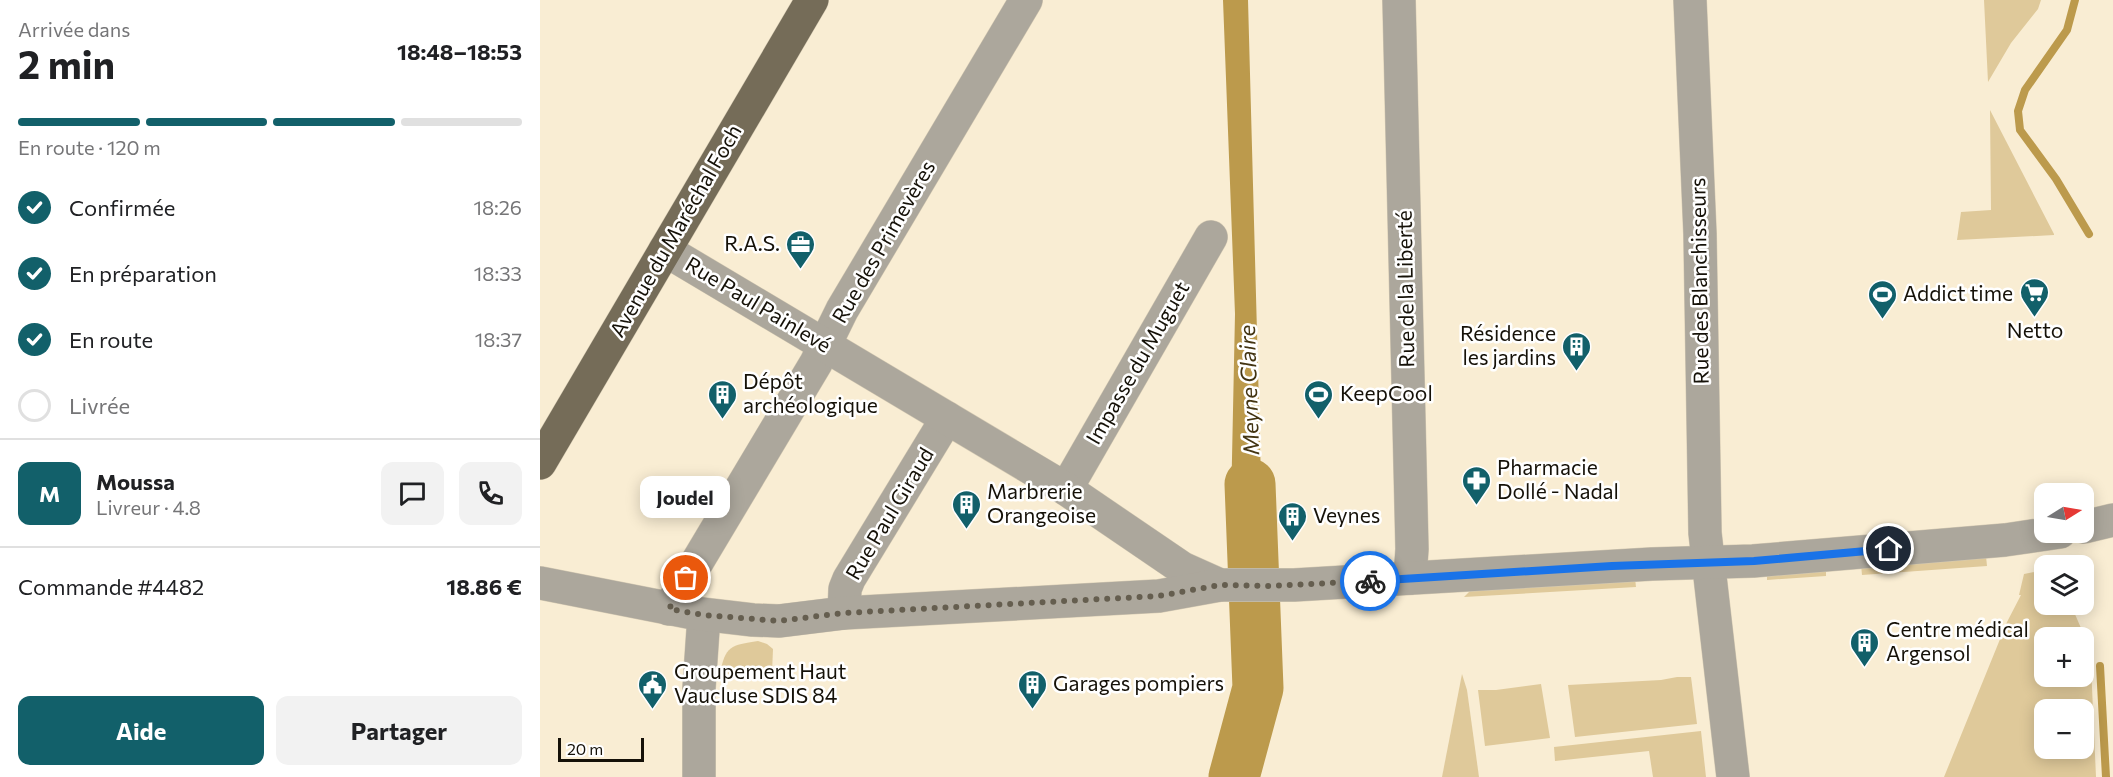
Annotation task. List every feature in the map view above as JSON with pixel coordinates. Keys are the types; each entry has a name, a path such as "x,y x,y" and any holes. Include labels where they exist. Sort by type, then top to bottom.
{"main road":[{"name":"Avenue du Maréchal Foch","path":"540,463 812,0"}],"street":[{"name":"Rue des Primevères","path":"669,609 825,345 842,310 1026,0"},
{"name":"Rue de la Liberté","path":"1400,0 1412,549 1410,578"},
{"name":"Rue des Blanchisseurs","path":"1690,0 1700,234 1705,533 1733,777"},
{"name":"Impasse du Muguet","path":"1066,489 1211,237"},
{"name":"Rue Paul Painlevé","path":"665,250 1066,489 1182,568 1220,585"},
{"name":"Rue Paul Giraud","path":"843,613 845,589 849,579 947,418"},
{"path":"2094,525 2113,520"},
{"path":"540,583 704,615 779,621 843,613 1159,596 1220,585 1270,586 1754,561 2034,536"},
{"path":"1159,596 1182,568"},
{"path":"699,777 699,688 704,615"}],"shaded area":[{"path":"1984,0 2041,0 2038,9 2011,43 1988,82"},
{"path":"1990,110 2054,235 1957,240 1961,212 1991,210"},
{"path":"1986,556 1987,566 1862,575 1861,565"},
{"path":"1826,566 1826,576 1767,580 1767,571"},
{"path":"2034,572 2034,615 2075,615 2081,627 2034,627 2034,687 2092,687 2093,699 2034,699 2034,759 2094,759 2094,732 2096,777 1944,777 2007,622 2021,595 2019,595 2024,574"},
{"path":"1635,578 1636,587 1464,597 1473,588"},
{"path":"758,641 773,649 772,673 720,674 724,658 731,648"},
{"path":"1462,674 1467,690 1479,777 1442,777"},
{"path":"1691,677 1697,724 1575,737 1568,685 1661,680"},
{"path":"1541,684 1550,738 1485,746 1478,690"},
{"path":"1701,731 1706,777 1653,777 1649,751 1555,761 1554,747"}],"water":[{"path":"1223,0 1248,0 1263,554 1232,556 1230,555 1235,314"},
{"path":"1269,615 1271,662 1267,711 1247,777 1223,777 1242,712 1244,617"}],"waterway":[{"path":"2075,0 2067,30 2025,90 2018,111 2020,130 2056,179 2089,234"},
{"name":"Meyne Claire","path":"1234,777 1258,688 1250,484"},
{"path":"2100,666 2106,777"}],"way so far":[{"path":"686,578 669,609 704,615 779,621 843,613 1159,596 1220,585 1270,586 1370,581"}],"place":[{"name":"R.A.S.","path":"801,270"},
{"name":"Netto","path":"2035,318"},
{"name":"Addict time","path":"1882,320"},
{"name":"Résidence les jardins","path":"1577,372"},
{"name":"Dépôt archéologique","path":"722,420"},
{"name":"KeepCool","path":"1319,420"},
{"name":"Pharmacie Dollé - Nadal","path":"1476,506"},
{"name":"Marbrerie Orangeoise","path":"966,530"},
{"name":"Veynes","path":"1292,542"},
{"name":"Joudel","path":"686,578"},
{"name":"Centre médical Argensol","path":"1865,668"},
{"name":"Groupement Haut Vaucluse SDIS 84","path":"653,710"},
{"name":"Garages pompiers","path":"1032,710"}],"route":[{"path":"1370,581 1612,566 1754,561 1889,549"}]}
